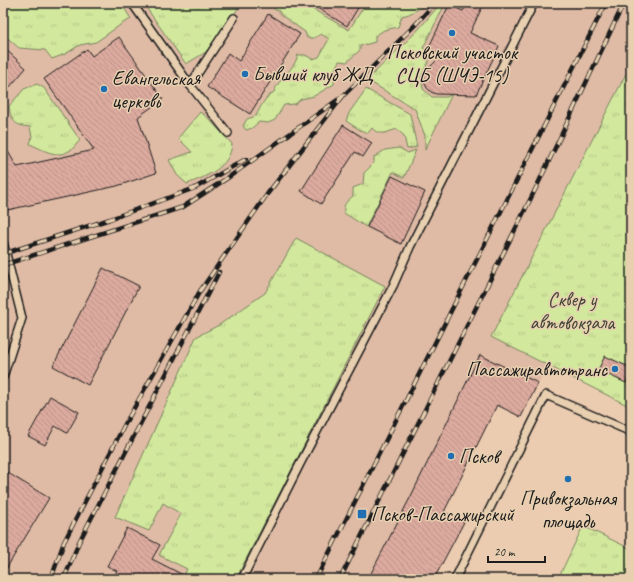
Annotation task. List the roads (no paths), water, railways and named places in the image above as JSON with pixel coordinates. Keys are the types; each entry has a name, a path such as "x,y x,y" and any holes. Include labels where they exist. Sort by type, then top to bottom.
{"lane":[{"path":"132,3 190,85 228,133"},
{"path":"242,579 300,462 392,286 410,247 534,3"},
{"path":"190,85 234,18"},
{"path":"3,242 22,318 3,377"},
{"path":"455,579 546,395 631,432"}],"railway":[{"path":"3,265 183,207 229,177 343,96 414,26 435,3"},
{"path":"316,579 606,3"},
{"path":"340,579 537,186 624,3"},
{"path":"51,579 64,542 125,424 200,291 268,193 343,96"},
{"path":"3,254 110,219 195,188 246,159"},
{"path":"64,579 79,542 219,272"}],"place":[{"name":"Псковский участок СЦБ (ШЧЭ-15)","path":"452,33"},
{"name":"Бывший клуб ЖД","path":"245,74"},
{"name":"Евангельская церковь","path":"104,89"},
{"name":"Пассажиравтотранс","path":"615,369"},
{"name":"Псков","path":"451,456"},
{"name":"Привокзальная площадь","path":"568,479"},
{"name":"Псков-Пассажирский","path":"362,514"}],"park label":[{"name":"Сквер у автовокзала","path":"572,310"}]}
